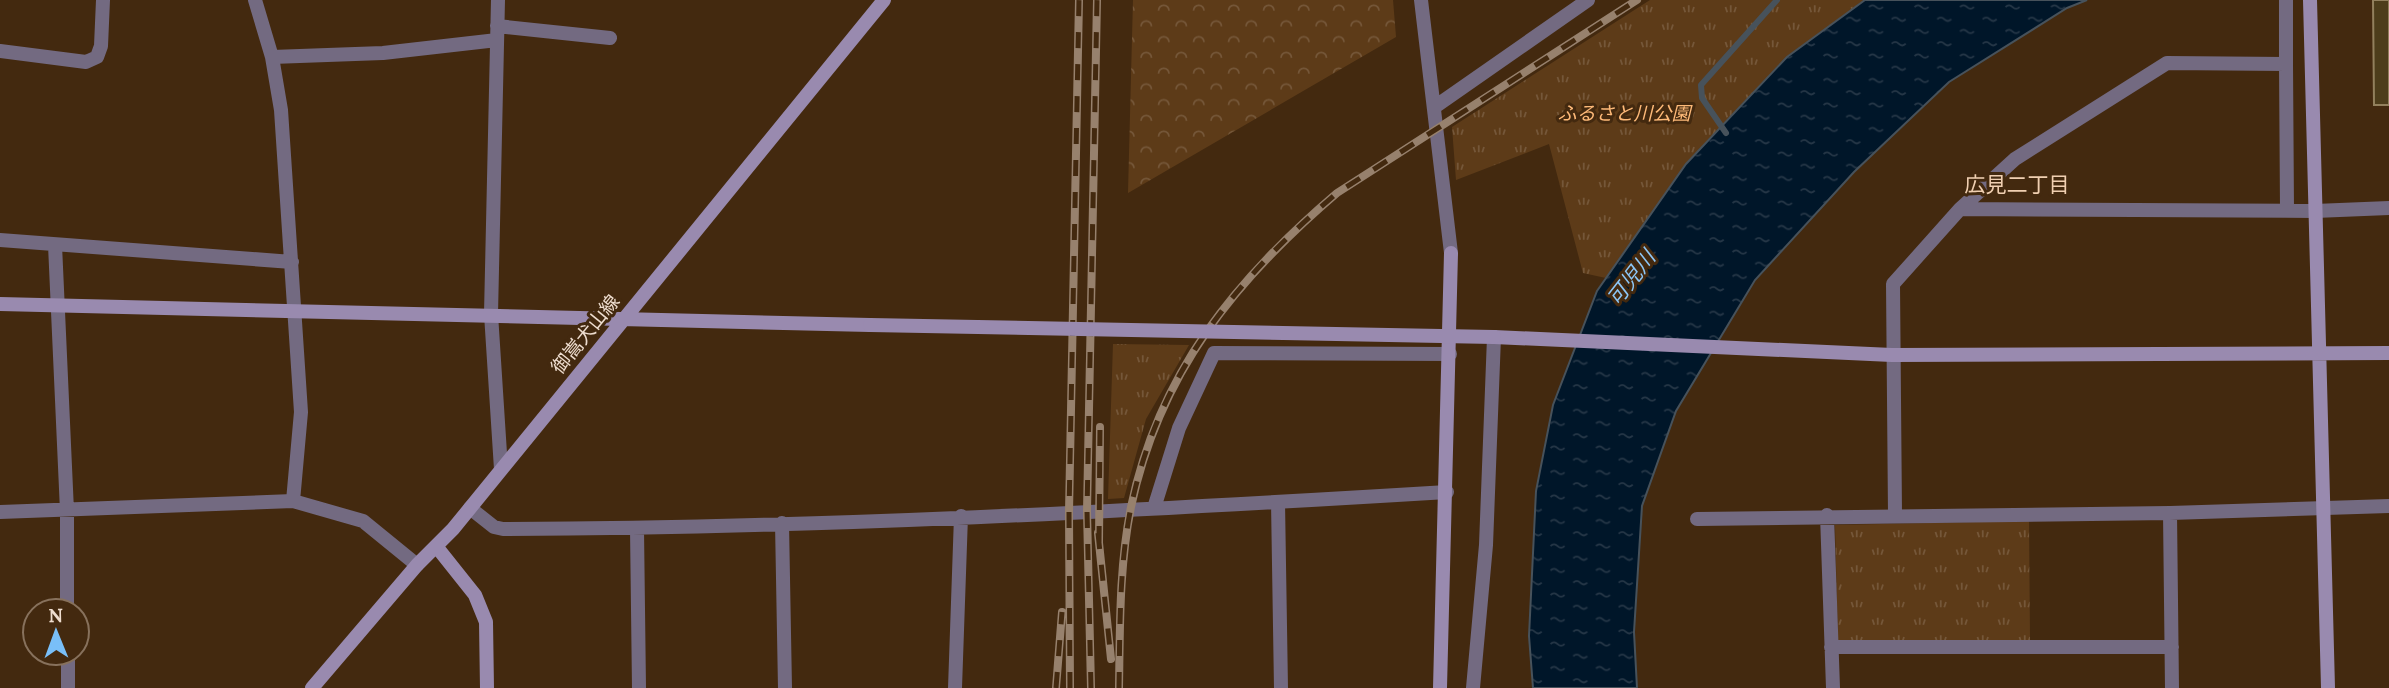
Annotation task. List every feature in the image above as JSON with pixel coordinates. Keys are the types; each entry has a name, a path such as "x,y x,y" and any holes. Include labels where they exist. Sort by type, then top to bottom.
{"street":[{"path":"0,51 86,62 97,57 101,46 103,0"},
{"path":"255,0 272,57 281,110 301,412 293,501"},
{"path":"498,0 491,314 501,469"},
{"path":"1422,0 1451,253 1440,688"},
{"path":"1436,106 1588,0"},
{"path":"2286,0 2287,209"},
{"path":"2310,0 2328,688"},
{"name":"御嵩犬山線","path":"312,688 417,565 470,508 878,2"},
{"path":"272,57 383,53 497,33 610,38"},
{"path":"1895,514 1893,284 1960,209 2015,159 2167,63 2286,64"},
{"path":"1960,209 2315,211 2389,208"},
{"path":"0,240 292,262"},
{"path":"55,245 67,597"},
{"path":"0,304 56,303 870,325 1494,337 1892,355 2389,353"},
{"path":"1473,688 1479,650 1494,337"},
{"path":"1154,508 1179,428 1214,353 1450,354"},
{"path":"470,508 494,527 503,529 638,529 1154,508 1447,492"},
{"path":"0,512 293,501 363,521 417,565"},
{"path":"1278,502 1281,688"},
{"path":"1697,519 1895,514 2170,513 2389,506"},
{"path":"2170,513 2172,688"},
{"path":"1827,515 1833,688"},
{"path":"955,688 961,516"},
{"path":"782,523 785,688"},
{"path":"638,529 639,688"},
{"path":"436,546 475,595 485,622 487,688"},
{"path":"1831,647 2172,647"},
{"path":"68,667 68,688"}],"green space":[{"path":"1133,0 1393,0 1396,37 1128,193"},
{"name":"ふるさと川公園","path":"1650,0 1865,0 1787,57 1686,164 1606,278 1583,273 1549,144 1456,180 1452,127"},
{"path":"1113,344 1189,345 1146,419 1124,498 1108,499"},
{"path":"2029,521 2030,641 1838,640 1835,525"}],"water":[{"name":"可児川","path":"1865,0 2087,0 2067,8 1949,82 1854,172 1755,280 1676,411 1642,506 1634,632 1637,688 1533,688 1529,636 1536,491 1553,405 1597,291 1686,164 1787,57"}],"building":[{"path":"2373,0 2389,0 2389,105 2374,105"}],"waterway":[{"path":"1726,133 1702,98 1701,85 1777,0"}],"railway":[{"path":"1070,688 1069,512 1079,0"},
{"path":"1091,688 1087,511 1097,0"},
{"path":"1119,688 1122,575 1131,507 1144,459 1161,414 1206,332 1234,295 1266,260 1337,193 1637,0"},
{"path":"1099,542 1100,427"},
{"path":"1098,533 1111,659"},
{"path":"1056,688 1062,612"}],"district":[{"name":"広見二丁目","path":"2017,184"}]}
